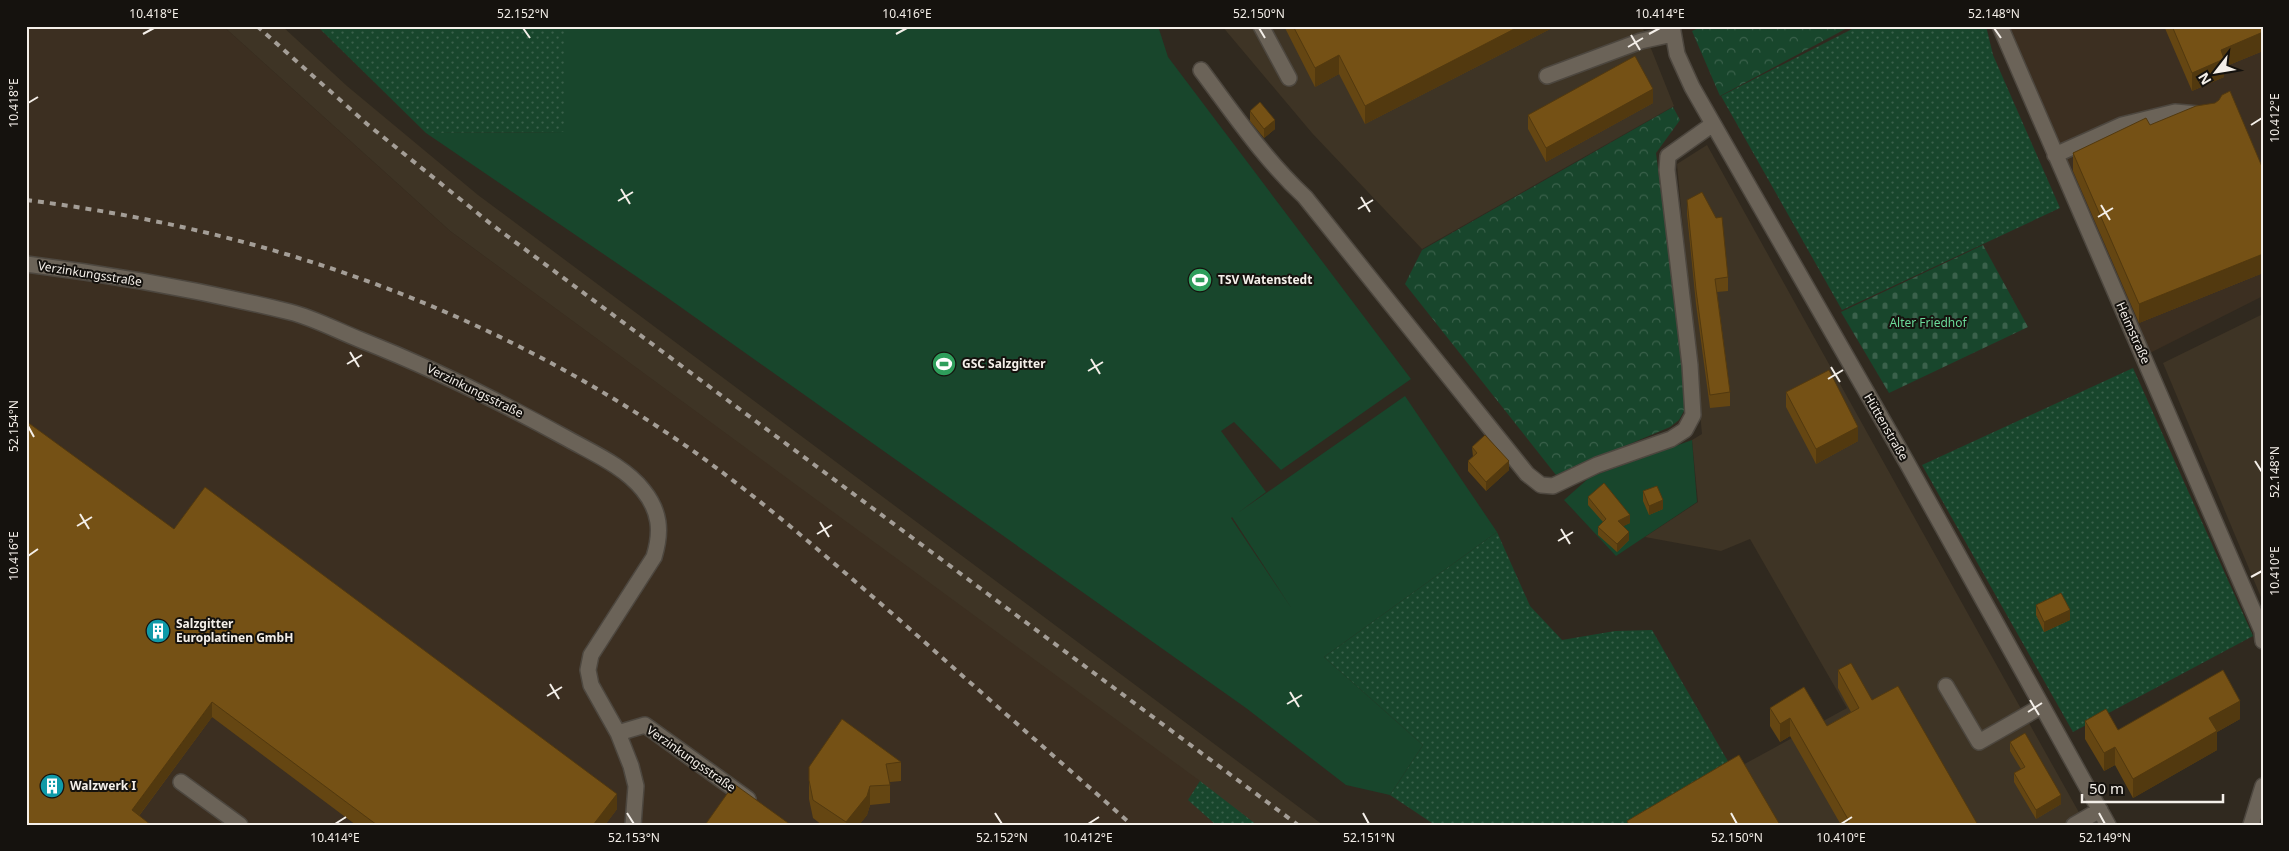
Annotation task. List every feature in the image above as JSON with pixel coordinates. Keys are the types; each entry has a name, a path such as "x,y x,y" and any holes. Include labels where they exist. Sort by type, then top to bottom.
{"street":[{"path":"1261,26 1289,78"},
{"name":"Heimstraße","path":"2000,26 2262,631 2263,641"},
{"path":"1547,76 1673,30"},
{"name":"Hüttenstraße","path":"1673,30 1677,54 1713,124 1906,461 2108,825"},
{"path":"1201,70 1260,150 1282,176 1305,197 1527,474 1541,485 1554,486 1597,465 1671,439 1690,424 1693,414 1690,365 1667,170 1668,156 1713,124"},
{"path":"2055,155 2122,125 2174,112 2194,115 2213,112"},
{"name":"Verzinkungsstraße","path":"26,264 151,283 292,313 437,372 518,411 625,473 643,488 659,520 660,540 654,557 591,655 588,670 592,685 618,733 631,766 636,786 633,825"},
{"path":"1946,686 1979,742 2042,706"},
{"name":"Verzinkungsstraße","path":"618,733 645,725 761,808"},
{"path":"181,782 240,825"},
{"path":"2251,825 2263,786"},
{"path":"2074,825 2100,810"}],"shaded area":[{"path":"26,26 223,26 450,231 1200,781 1189,800 1216,825 26,825"},
{"path":"223,26 282,26 347,86 478,195 1323,825 1257,825 450,231"},
{"path":"1222,26 1642,26 1674,106 1422,249 1312,133"},
{"path":"2000,26 2263,26 2263,296 2144,356"},
{"path":"1707,145 2086,825 1633,825 1847,708 1750,539 1721,551 1645,537 1698,502 1692,440 1702,434 1677,164"},
{"path":"2263,314 2263,602 2163,363"}],"green space":[{"path":"317,26 565,26 565,132 426,133"},
{"name":"GSC Salzgitter","path":"565,26 1158,26 1168,57 1411,379 1281,470 1234,422 1221,431 1266,492 1238,513 1405,396 1497,532 1324,657 1423,745 1390,795 1346,785 1246,708 665,296 426,133 565,132","holes":["1232,517 1292,609 1231,518"]},
{"path":"1703,26 1851,26 1720,96 1692,31"},
{"path":"1858,26 1986,26 1993,55 2060,208 1842,310 1721,96"},
{"path":"1673,107 1680,120 1656,153 1685,381 1685,409 1679,420 1670,427 1556,475 1405,284 1422,250"},
{"name":"Alter Friedhof","path":"1983,245 2028,327 1889,393 1841,312"},
{"path":"2133,368 2253,636 2073,732 1922,465"},
{"path":"1692,440 1697,502 1616,556 1564,500 1590,477"},
{"path":"1497,532 1530,606 1562,640 1615,631 1652,630 1733,770 1633,825 1435,825 1390,795 1423,745 1324,657"},
{"path":"1200,781 1257,825 1216,825 1188,800"}],"building":[{"path":"1293,26 1520,26 1365,106 1339,55 1315,68"},
{"path":"2172,26 2263,26 2263,32 2221,50 2224,59 2192,73"},
{"path":"1635,56 1653,89 1546,148 1528,115"},
{"path":"2230,91 2263,169 2263,254 2139,304 2073,153 2146,118 2150,125 2196,106 2215,103 2222,95"},
{"path":"1260,102 1275,120 1264,129 1250,111"},
{"path":"1702,192 1716,218 1722,217 1728,277 1715,279 1730,392 1710,395 1696,290 1687,200"},
{"path":"1829,370 1858,427 1816,449 1786,392"},
{"name":"Salzgitter Europlatinen GmbH","path":"26,421 174,529 205,487 617,794 593,825 377,825 212,702 132,810 151,825 26,825"},
{"path":"1485,435 1509,461 1486,482 1468,461 1477,453 1472,447"},
{"path":"1604,483 1630,515 1618,521 1629,532 1617,544 1598,527 1606,519 1588,497"},
{"path":"1657,486 1663,500 1649,506 1643,491"},
{"path":"2061,593 2070,610 2044,622 2036,605"},
{"path":"1851,663 1872,700 1898,686 1978,825 1844,825 1849,821 1790,718 1780,724 1770,708 1804,687 1827,726 1859,708 1838,670"},
{"path":"2223,670 2240,701 2209,718 2217,731 2133,779 2115,747 2104,753 2085,721 2106,709 2118,730"},
{"path":"842,719 901,762 886,764 890,785 870,786 867,796 846,822 813,800 809,780 809,767"},
{"path":"2025,733 2061,795 2036,810 2014,773 2025,767 2010,742"},
{"path":"1739,755 1780,825 1629,825 1627,821"},
{"path":"734,784 791,825 705,825"}],"railway":[{"path":"257,26 367,124 491,224 1298,825"},
{"path":"26,200 110,213 193,230 275,251 356,277 434,307 511,342 586,382 690,449 783,520 902,622 1132,825"}],"place":[{"name":"TSV Watenstedt","path":"1200,280"},
{"name":"GSC Salzgitter","path":"944,364"},
{"name":"Salzgitter Europlatinen GmbH","path":"158,631"},
{"name":"Walzwerk I","path":"52,786"}]}
